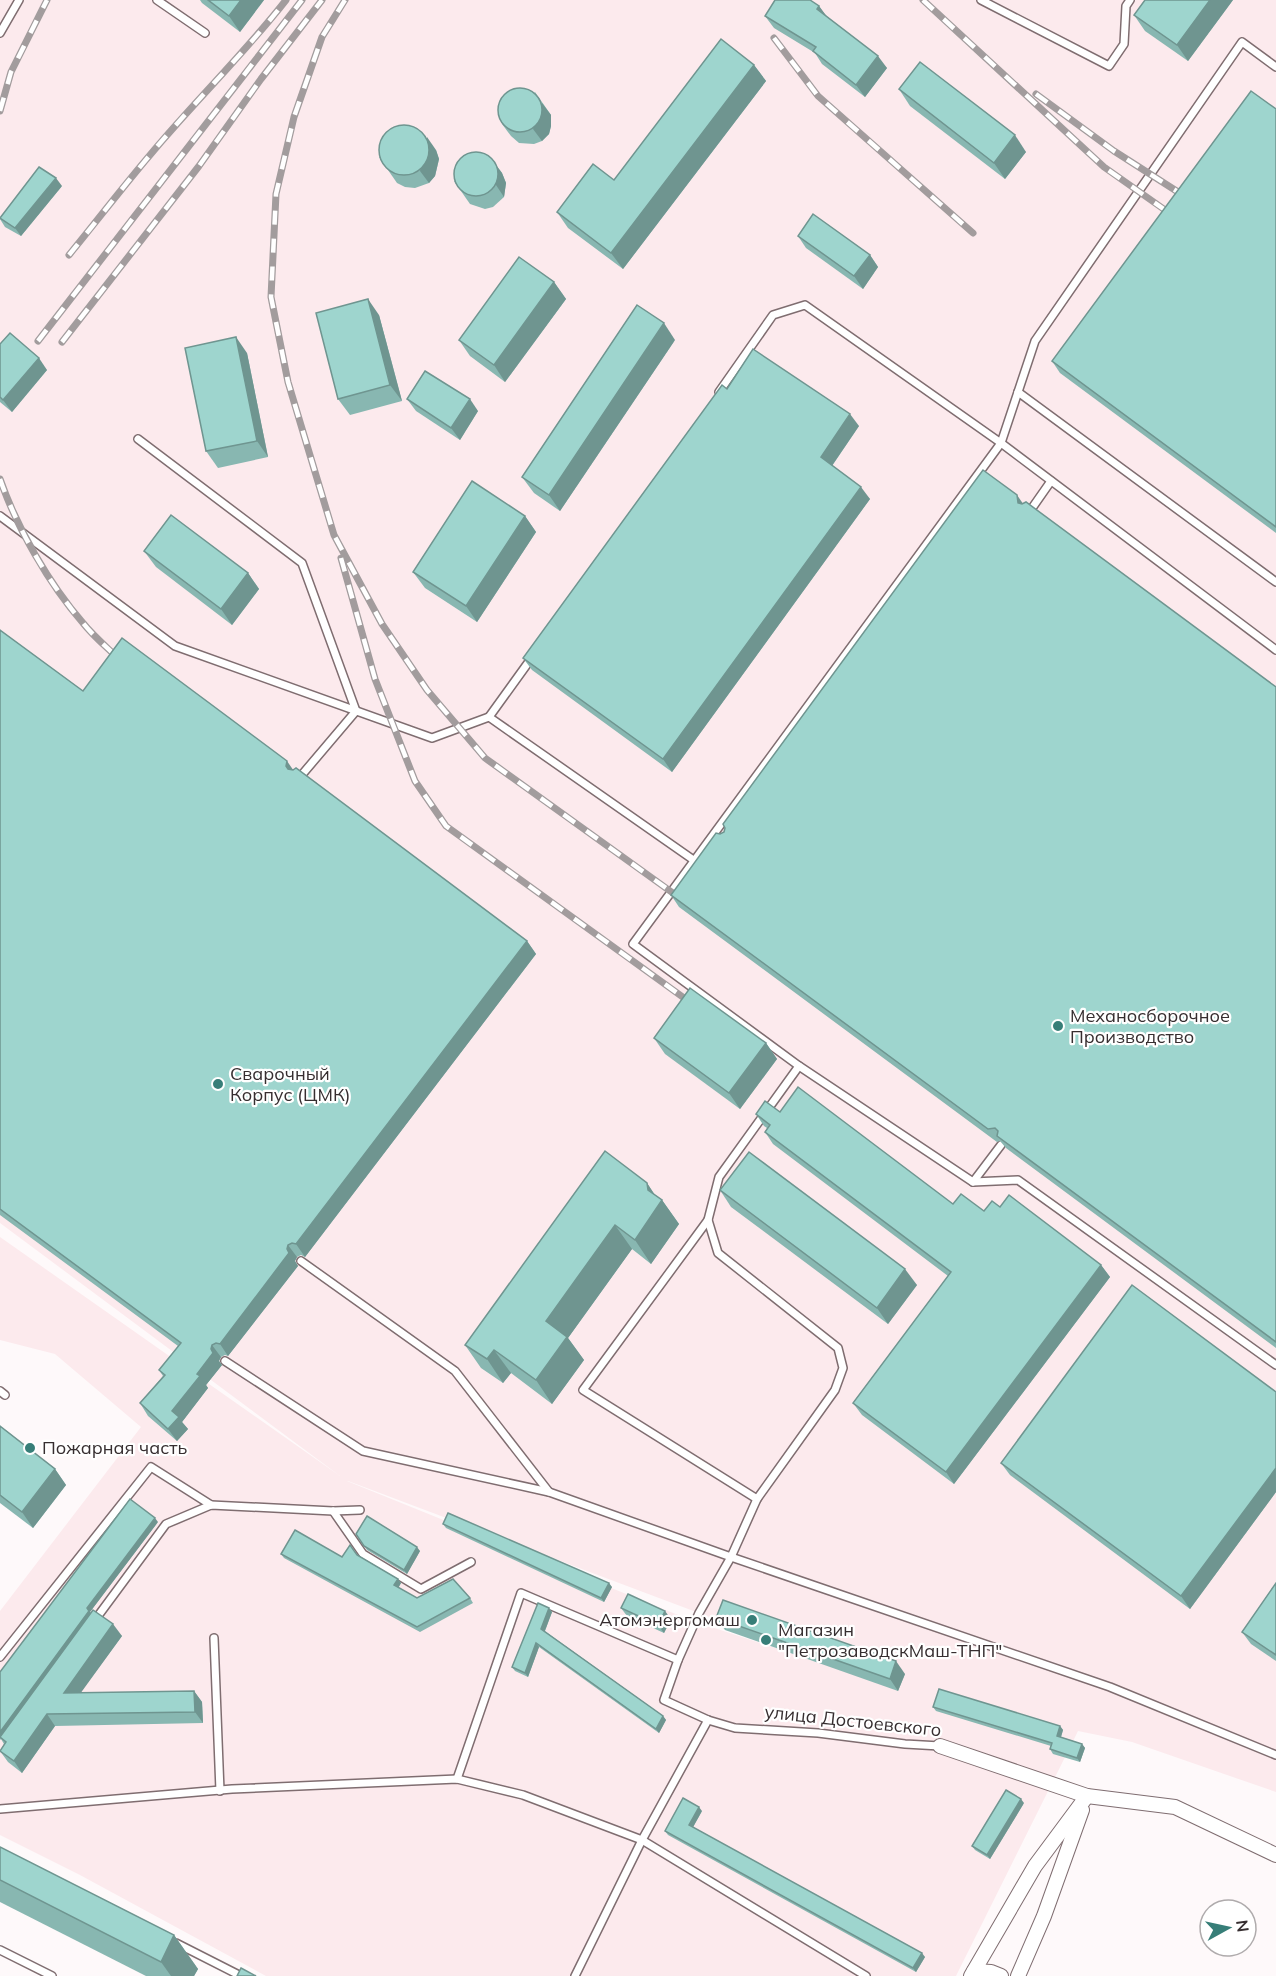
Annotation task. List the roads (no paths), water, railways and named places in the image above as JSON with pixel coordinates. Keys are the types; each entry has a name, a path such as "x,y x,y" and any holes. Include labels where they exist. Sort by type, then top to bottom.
{"street":[{"name":"улица Достоевского","path":"940,1746 1087,1796 1175,1807 1276,1855"},
{"path":"972,1974 1035,1866 1087,1796"},
{"path":"1018,1976 1044,1916 1087,1796"},
{"path":"972,1974 991,1972 1001,1976"}],"lane":[{"path":"0,33 19,0"},
{"path":"158,0 205,33"},
{"path":"981,0 1109,66 1124,44 1126,6 1130,0"},
{"path":"1276,67 1242,42 1035,341 1001,443 718,835 695,861 633,944 799,1066 973,1182 1017,1180 1276,1365"},
{"path":"712,401 773,315 805,305 1001,443 1276,650"},
{"path":"1018,392 1276,582"},
{"path":"138,439 302,563 356,711"},
{"path":"1030,511 1051,481"},
{"path":"0,516 175,646 432,738 489,717 536,650"},
{"path":"300,777 356,711"},
{"path":"489,717 695,861"},
{"path":"757,1498 583,1390 708,1220 719,1177 799,1066"},
{"path":"973,1182 1001,1145"},
{"path":"457,1779 521,1593 678,1660 757,1498 835,1390 843,1368 838,1348 718,1253 708,1220"},
{"path":"301,1261 455,1371 549,1492"},
{"path":"225,1361 363,1451 549,1492 730,1557 1110,1687 1276,1755"},
{"path":"0,1657 151,1467 210,1505"},
{"path":"90,1627 166,1524 210,1505 333,1511 360,1510"},
{"path":"333,1511 363,1554 421,1588 471,1562"},
{"path":"214,1638 220,1791"},
{"name":"улица Достоевского","path":"678,1660 664,1700 735,1728 818,1732 905,1744 940,1746"},
{"path":"575,1976 642,1840 708,1719"},
{"path":"0,1809 220,1791 457,1779 523,1795 642,1840 866,1976"},
{"path":"167,1939 241,1976"},
{"path":"0,1950 52,1976"}],"railway":[{"path":"0,111 11,72 47,0"},
{"path":"69,255 150,155 286,0"},
{"path":"38,341 302,0"},
{"path":"62,342 199,166 261,79 322,0"},
{"path":"345,0 322,37 294,117 276,194 271,297 288,382 334,535 382,624 427,690 485,758 684,901"},
{"path":"923,0 1104,167 1175,217"},
{"path":"774,38 818,96 973,233"},
{"path":"1036,94 1114,151 1189,199"},
{"path":"0,479 15,517 46,573 87,628 122,662"},
{"path":"341,558 375,679 415,781 446,826 691,1003"}],"place":[{"name":"Механосборочное Производство","path":"1058,1026"},
{"name":"Сварочный Корпус (ЦМК)","path":"218,1084"},
{"name":"Пожарная часть","path":"30,1448"},
{"name":"Атомэнергомаш","path":"752,1620"},
{"name":"Магазин \"ПетрозаводскМаш-ТНП\"","path":"766,1640"}]}
